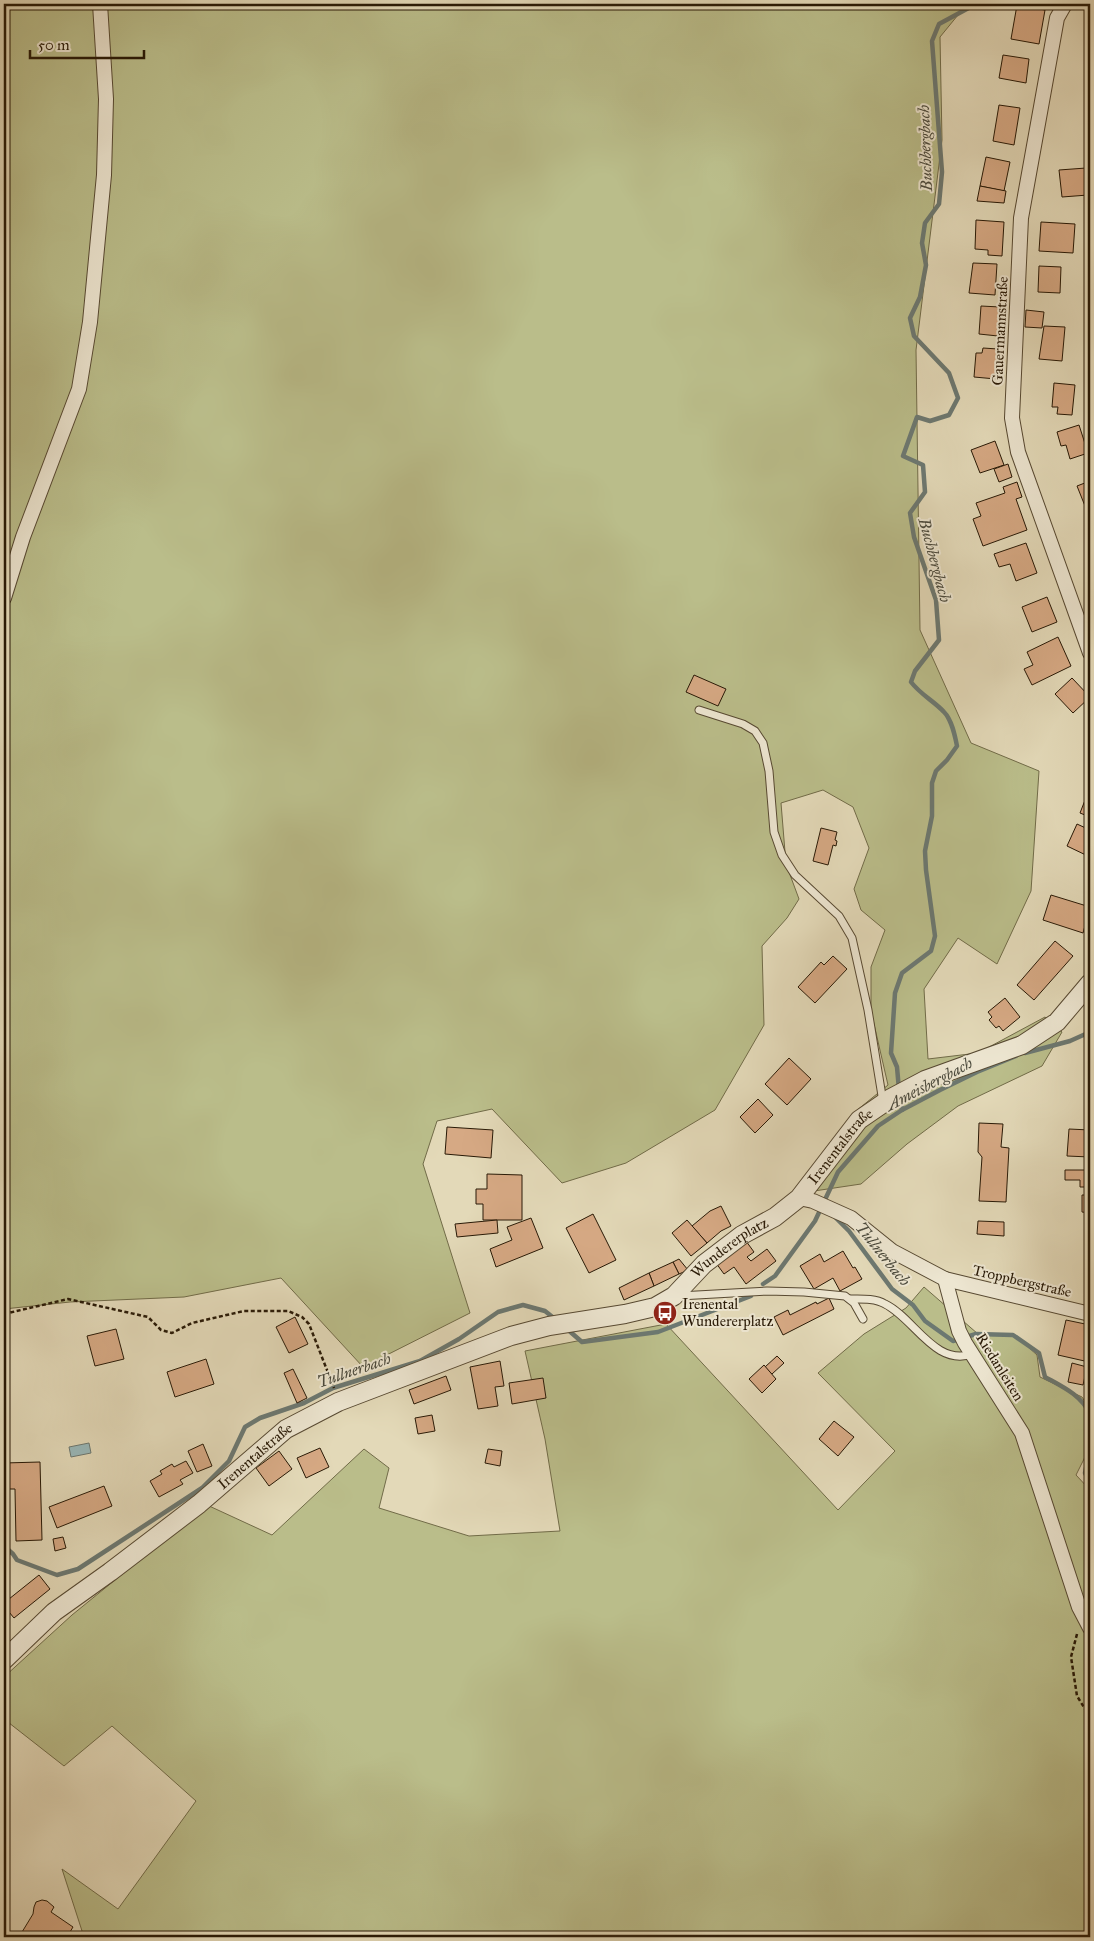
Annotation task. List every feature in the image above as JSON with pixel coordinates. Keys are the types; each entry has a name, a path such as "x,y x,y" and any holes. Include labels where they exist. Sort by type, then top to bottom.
{"street":[{"path":"4,598 23,537 79,389 90,322 104,175 106,99 100,4"},
{"name":"Gauermannstraße","path":"1065,4 1056,18 1021,218 1012,418 1018,452 1090,653"},
{"name":"Irenentalstraße","path":"806,1200 859,1120 887,1100 925,1080 1022,1045 1057,1022 1090,983"},
{"path":"806,1200 851,1218 892,1251 945,1279"},
{"name":"Wundererplatz","path":"578,1322 655,1307 674,1296 704,1264 734,1240 806,1200"},
{"name":"Troppbergstraße","path":"945,1279 1090,1314"},
{"name":"Riedanleiten","path":"945,1279 966,1343 1022,1433 1083,1614 1090,1628"},
{"name":"Irenentalstraße","path":"4,1660 54,1612 117,1567 199,1504 286,1430 338,1402 511,1336 549,1326 578,1322"}],"lane":[{"path":"699,710 743,724 755,731 763,743 769,771 774,832 782,855 795,875 839,916 852,938 887,1100"},
{"path":"674,1296 767,1291 845,1296 850,1299 863,1319"},
{"path":"850,1299 868,1299 884,1303 902,1315 927,1341 950,1356 964,1357 966,1343"}],"path":[{"path":"4,1314 68,1299 148,1317 161,1330 172,1333 192,1323 244,1311 288,1311 302,1317 309,1324 330,1379"},
{"path":"1083,1614 1071,1656 1077,1696 1090,1719 1090,1751"}],"green space":[{"path":"4,4 967,4 940,37 942,140 916,350 920,630 971,743 1039,771 1031,891 997,964 958,938 924,989 928,1059 978,1053 1045,1017 1062,1032 1042,1066 958,1106 907,1144 861,1184 794,1194 856,1111 888,1085 871,1011 871,967 885,930 861,910 854,889 869,848 853,807 823,790 781,803 786,864 799,899 787,918 762,946 764,1025 715,1110 626,1163 562,1183 492,1109 437,1121 423,1164 470,1313 363,1367 281,1278 184,1297 70,1302 4,1309"},
{"path":"924,1287 978,1334 1015,1335 1037,1355 1040,1377 1082,1397 1090,1409 1090,1447 1076,1475 1090,1490 1090,1937 79,1937 83,1934 62,1869 118,1909 196,1801 112,1726 64,1766 4,1719 4,1677 72,1615 207,1505 272,1535 364,1449 389,1468 379,1508 469,1536 560,1531 545,1439 525,1351 666,1324 838,1510 895,1451 818,1373 864,1334 906,1308"}],"water":[{"path":"89,1443 91,1453 71,1457 69,1447"}],"building":[{"path":"1017,5 1045,10 1039,44 1011,39"},
{"path":"1003,55 1029,59 1026,83 999,78"},
{"path":"999,105 1020,108 1014,145 993,141"},
{"path":"986,157 1010,162 1004,191 980,186"},
{"path":"1086,168 1088,195 1062,197 1059,170"},
{"path":"980,186 1006,191 1004,203 977,201"},
{"path":"976,220 1004,222 1002,256 988,255 988,250 975,249"},
{"path":"1041,222 1075,224 1073,253 1039,251"},
{"path":"973,263 997,264 995,295 969,293"},
{"path":"1039,266 1061,267 1060,293 1038,292"},
{"path":"981,306 1000,307 998,336 979,334"},
{"path":"1026,310 1044,312 1042,328 1025,327"},
{"path":"1044,326 1065,327 1062,361 1039,359"},
{"path":"983,348 998,349 996,379 974,377 976,353 982,353"},
{"path":"1054,383 1075,385 1072,415 1057,414 1058,407 1052,407"},
{"path":"1079,425 1088,453 1070,459 1066,445 1061,446 1057,432"},
{"path":"995,441 1004,465 980,473 971,450"},
{"path":"1008,464 1012,477 999,482 994,469"},
{"path":"1090,481 1090,516 1089,516 1077,486"},
{"path":"1017,482 1022,497 1016,499 1027,530 983,546 973,519 981,516 976,503 1005,493 1003,487"},
{"path":"1026,543 1037,573 1016,581 1010,564 999,567 994,554"},
{"path":"1047,597 1057,622 1032,632 1022,607"},
{"path":"1058,637 1071,666 1032,685 1024,669 1033,665 1027,652"},
{"path":"694,675 726,689 718,706 686,692"},
{"path":"1072,678 1090,697 1073,713 1055,694"},
{"path":"1090,790 1090,817 1080,813"},
{"path":"1077,824 1090,830 1090,857 1067,846"},
{"path":"821,828 837,832 836,846 833,845 828,865 813,861"},
{"path":"1051,895 1090,907 1083,933 1043,920"},
{"path":"1055,941 1073,956 1034,1000 1017,985"},
{"path":"833,956 847,969 815,1003 798,987 821,962 824,965"},
{"path":"1005,998 1020,1017 1003,1031 999,1026 996,1028 989,1020 992,1017 988,1012"},
{"path":"789,1058 811,1079 787,1105 765,1084"},
{"path":"758,1099 773,1115 755,1133 740,1117"},
{"path":"979,1123 1003,1124 1001,1147 1009,1148 1006,1202 979,1201 982,1157 978,1152"},
{"path":"447,1127 493,1130 491,1158 445,1154"},
{"path":"1069,1129 1090,1130 1090,1157 1067,1156"},
{"path":"1065,1170 1088,1170 1088,1187 1080,1187 1080,1180 1065,1180"},
{"path":"487,1174 522,1175 522,1220 483,1220 483,1204 476,1204 476,1189 487,1189"},
{"path":"1088,1184 1090,1184 1090,1213 1082,1212 1082,1195 1088,1195"},
{"path":"721,1206 731,1226 721,1231 707,1243 692,1226 710,1211"},
{"path":"593,1214 616,1260 589,1273 566,1228"},
{"path":"531,1218 543,1248 496,1267 490,1249 512,1240 507,1227"},
{"path":"497,1220 498,1233 457,1237 455,1224"},
{"path":"687,1220 707,1243 691,1256 672,1233"},
{"path":"978,1221 1004,1222 1004,1236 977,1234"},
{"path":"746,1241 754,1252 747,1257 751,1261 767,1249 776,1261 746,1284 734,1267 724,1274 716,1263"},
{"path":"843,1251 862,1279 840,1291 833,1278 814,1289 800,1266 820,1254 824,1262"},
{"path":"679,1259 688,1270 679,1274 673,1262"},
{"path":"673,1262 679,1274 654,1286 649,1273"},
{"path":"649,1273 654,1286 624,1300 619,1288"},
{"path":"829,1298 834,1309 783,1335 774,1317 788,1310 790,1315 816,1302 817,1304"},
{"path":"295,1317 308,1344 289,1353 276,1327"},
{"path":"1066,1320 1090,1325 1089,1362 1058,1355"},
{"path":"116,1329 124,1359 95,1366 87,1336"},
{"path":"777,1356 784,1363 772,1374 765,1367"},
{"path":"206,1359 214,1384 175,1397 167,1372"},
{"path":"500,1361 504,1386 495,1387 498,1406 478,1409 470,1367"},
{"path":"1072,1363 1087,1367 1083,1385 1068,1382"},
{"path":"764,1365 776,1379 762,1393 749,1379"},
{"path":"293,1369 307,1398 297,1403 284,1373"},
{"path":"446,1376 451,1390 414,1404 409,1390"},
{"path":"543,1378 546,1398 512,1404 509,1383"},
{"path":"432,1415 435,1431 418,1434 415,1418"},
{"path":"834,1421 854,1437 838,1456 819,1439"},
{"path":"203,1444 212,1466 197,1472 188,1451"},
{"path":"320,1448 329,1467 306,1478 297,1458"},
{"path":"488,1449 502,1451 500,1466 485,1463"},
{"path":"279,1451 292,1469 269,1486 256,1468"},
{"path":"186,1461 193,1473 180,1480 183,1484 159,1497 150,1481 162,1474 160,1471 172,1464 174,1467"},
{"path":"40,1462 42,1540 16,1541 15,1489 4,1489 4,1463"},
{"path":"104,1486 112,1506 57,1528 49,1507"},
{"path":"63,1537 66,1548 55,1551 53,1539"},
{"path":"39,1575 50,1589 14,1618 4,1606 4,1603"},
{"path":"4,1727 10,1732 4,1739"},
{"path":"47,1901 54,1907 51,1912 73,1927 67,1937 19,1937 33,1914 36,1902"}],"waterway":[{"name":"Buchbergbach","path":"899,1090 897,1067 891,1053 895,993 902,973 931,951 935,936 925,851 932,816 932,783 936,771 957,746 953,728 947,715 911,682 915,671 939,640 936,600 914,537 910,513 925,492 923,465 903,456 917,417 930,421 949,415 958,398 949,373 914,336 910,318 920,297 926,265 922,243 925,223 939,204 942,172 932,41 939,24 976,4"},
{"name":"Ameisbergbach","path":"1025,1053 1070,1041 1090,1032"},
{"name":"Ameisbergbach","path":"763,1284 775,1276 815,1221 838,1172 878,1126 902,1110 940,1090 1016,1056"},
{"name":"Buchbergbach","path":"900,1097 902,1110"},
{"name":"Tullnerbach","path":"835,1217 849,1231 892,1289 913,1305 925,1321 953,1341 976,1334 1013,1335 1039,1353 1045,1377 1077,1397 1090,1414"},
{"name":"Tullnerbach","path":"567,1329 582,1342 658,1332 751,1296"},
{"name":"Tullnerbach","path":"4,1546 17,1560 57,1575 78,1569 202,1488 229,1461 245,1427 260,1418 304,1403 333,1388 420,1361 459,1339 498,1312 523,1305 545,1311 555,1319"},
{"name":"Tullnerbach","path":"1090,1448 1085,1473 1090,1483"}],"place":[{"name":"Irenental Wundererplatz","path":"665,1313"}]}
